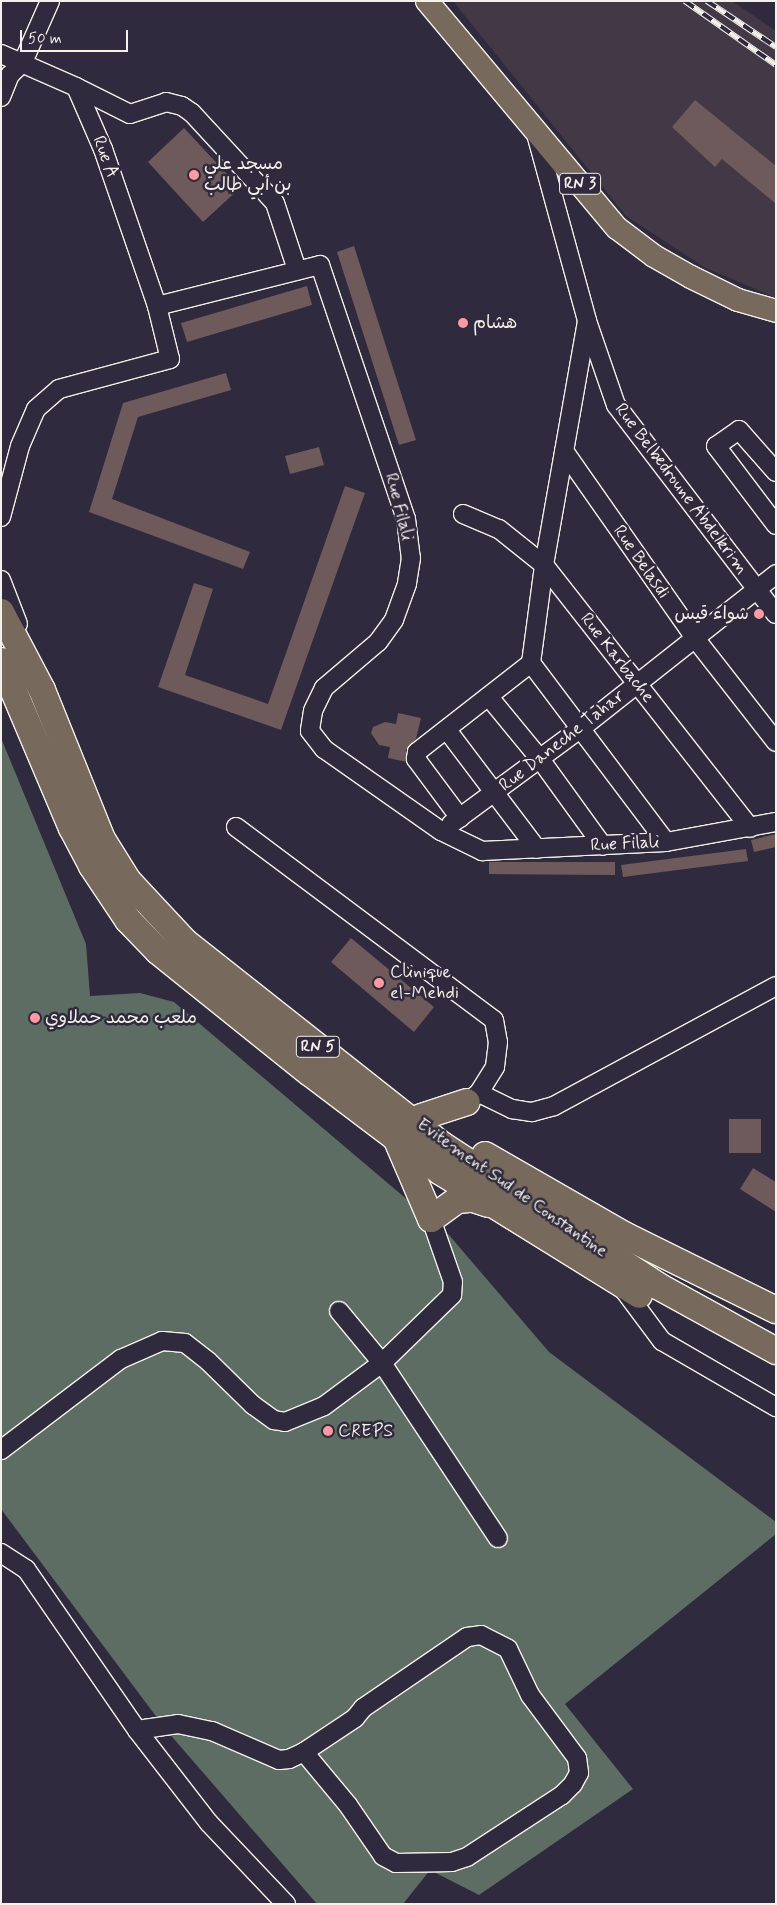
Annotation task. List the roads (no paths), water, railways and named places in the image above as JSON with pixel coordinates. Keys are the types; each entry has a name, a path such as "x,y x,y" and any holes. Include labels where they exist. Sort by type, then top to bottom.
{"highway":[{"name":"Evitement Sud de Constantine","path":"1,612 42,690 102,839 128,881 185,942 374,1089 442,1145 562,1226 658,1286 776,1351"},
{"name":"Evitement Sud de Constantine","path":"1,661 72,828 92,866 128,920 158,951 214,998 441,1172 619,1283 776,1369"},
{"path":"374,1089 455,1138 626,1236 776,1310"},
{"path":"421,1117 473,1097"},
{"path":"455,1138 451,1121 473,1097"},
{"path":"397,1139 431,1219 450,1204 465,1199 481,1201 509,1213"}],"main road":[{"name":"RN 3","path":"427,1 534,126 611,221 654,256 738,300 776,311"}],"street":[{"path":"1,97 10,74 23,62 50,1"},
{"path":"1,54 23,62 130,114 166,102 182,106 192,113 275,203 297,270"},
{"name":"Rue A","path":"76,87 103,149 158,306"},
{"name":"Rue Belbedroune Abdelkrim","path":"534,126 587,321 616,405 776,614"},
{"name":"Rue Filali","path":"158,306 297,270 322,266 406,518 411,558 407,584 394,620 378,642 324,688 313,711 310,731 324,749 441,831 482,851 666,842 776,822"},
{"path":"1,517 20,446 36,409 59,389 170,359 158,306"},
{"path":"460,818 416,759 417,752 531,663 544,565 587,321"},
{"path":"776,472 770,453 739,430 716,447 776,525"},
{"name":"Rue Belasdi","path":"564,451 694,637 776,742"},
{"name":"Rue Karbache","path":"463,514 499,529 544,565 750,828"},
{"name":"Rue Daneche Tahar","path":"441,831 580,729 776,574"},
{"path":"1,580 42,690"},
{"path":"531,663 666,842"},
{"path":"489,697 540,759 603,846"},
{"path":"447,730 496,792 537,849"},
{"path":"236,827 494,1020 498,1042 495,1067 473,1097 512,1109 532,1112 554,1106 776,986"},
{"path":"1,1450 121,1359 162,1341 185,1343 208,1361 253,1405 274,1420 284,1422 324,1406 382,1364 452,1295 453,1282 431,1219"},
{"path":"619,1283 662,1341 776,1407"},
{"path":"339,1312 382,1364 498,1538"},
{"path":"1,1553 26,1569 137,1730 209,1823 286,1904"},
{"path":"137,1730 178,1724 212,1731 279,1760 304,1752 355,1718 381,1708 462,1652 475,1636 482,1635 508,1649 530,1695 579,1767 573,1784 562,1795 508,1833 467,1857 452,1862 396,1863 378,1850 348,1805 304,1752"}],"railway":[{"path":"685,1 776,65"},
{"path":"707,1 776,47"}],"place":[{"name":"مسجد علي بن أبي طالب","path":"194,175"},
{"name":"هشام","path":"463,323"},
{"name":"شواء قيس","path":"759,614"},
{"name":"Clinique el-Mehdi","path":"379,983"},
{"name":"ملعب محمد حملاوي","path":"35,1018"},
{"name":"CREPS","path":"328,1431"}]}
